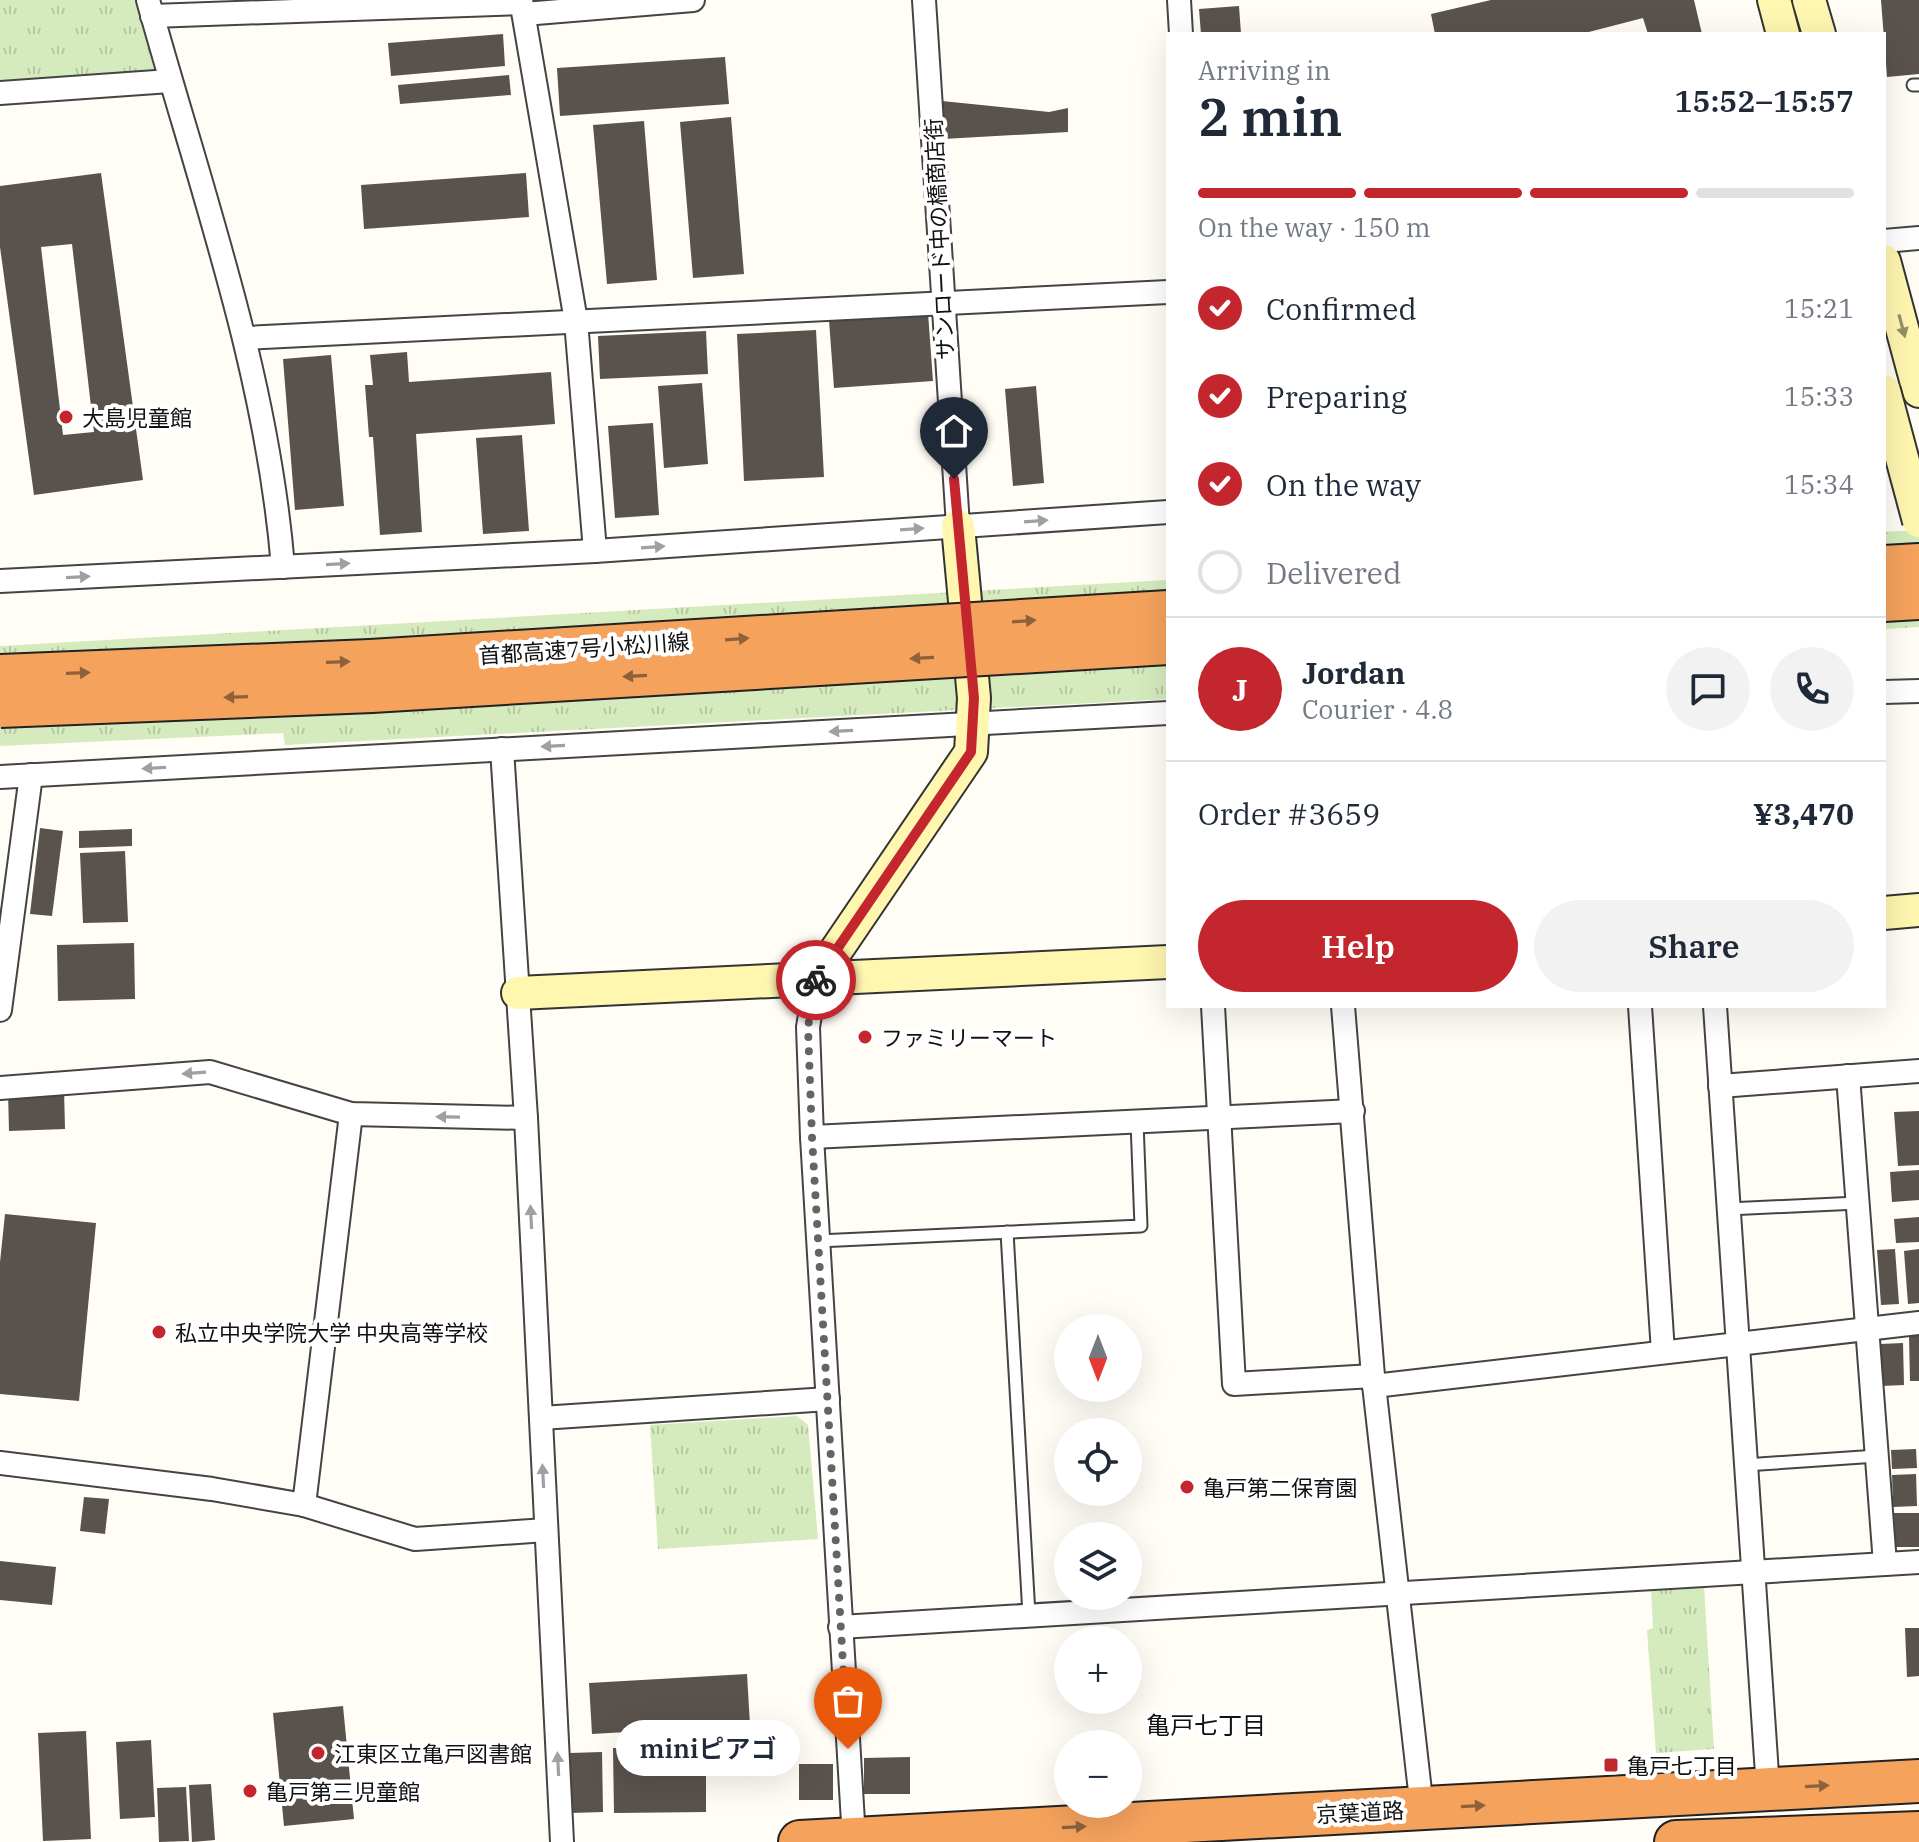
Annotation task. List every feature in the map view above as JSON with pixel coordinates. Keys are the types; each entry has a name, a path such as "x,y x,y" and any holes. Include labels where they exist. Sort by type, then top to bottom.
{"highway":[{"path":"1886,567 1919,565"},
{"path":"1886,600 1919,598"},
{"name":"首都高速7号小松川線","path":"0,676 370,661 1166,612"},
{"name":"首都高速7号小松川線","path":"0,706 372,691 1166,643"},
{"name":"京葉道路","path":"800,1842 1291,1829 1422,1809 1919,1781"},
{"path":"1676,1842 1919,1833"}],"street":[{"path":"283,567 276,486 246,338 150,8 522,5 693,0"},
{"name":"サンロード中の橋商店街","path":"924,0 958,526"},
{"path":"1179,0 1181,32"},
{"path":"1774,0 1782,32"},
{"path":"1809,0 1818,32"},
{"path":"522,5 576,321 595,551"},
{"path":"0,93 170,81"},
{"path":"1886,241 1919,238"},
{"path":"1886,268 1919,391"},
{"path":"246,338 1166,292"},
{"path":"1886,398 1919,521"},
{"path":"1886,483 1919,480"},
{"path":"0,581 595,551 1166,512"},
{"path":"854,1839 808,1027 816,980 971,752 975,724 958,526"},
{"path":"1886,692 1919,691"},
{"path":"0,777 1166,713"},
{"path":"502,749 526,1118 562,1842"},
{"path":"0,1010 31,775"},
{"path":"1886,913 1919,910"},
{"path":"518,993 1166,962"},
{"path":"1213,1008 1234,1384 1374,1381 1919,1323"},
{"path":"1343,1008 1374,1381 1422,1809"},
{"path":"1640,1008 1663,1352"},
{"path":"1715,1008 1768,1789"},
{"path":"1720,1086 1919,1071"},
{"path":"0,1088 210,1072 351,1114 526,1118"},
{"path":"1848,1076 1885,1564"},
{"path":"812,1137 1353,1111"},
{"path":"304,1505 351,1114"},
{"path":"541,1418 828,1399"},
{"path":"0,1463 212,1489 304,1505 415,1539 546,1530"},
{"path":"840,1627 1919,1562"}],"lane":[{"path":"818,1241 1141,1226 1137,1122"},
{"path":"1728,1209 1858,1203"},
{"path":"1007,1232 1029,1615"},
{"path":"1745,1465 1877,1456"}],"green space":[{"path":"0,0 141,0 160,66 155,75 0,83"},
{"path":"1919,530 1919,627 1886,629 1886,532"},
{"path":"1166,580 1166,699 285,745 283,733 0,746 0,646"},
{"path":"797,1416 808,1425 818,1539 658,1549 650,1425"},
{"path":"1704,1586 1714,1749 1656,1753 1647,1630 1653,1628 1651,1589"}],"building":[{"path":"1491,0 1694,0 1702,32 1647,32 1643,18 1589,32 1435,32 1431,14"},
{"path":"1881,0 1919,0 1919,74 1887,77 1886,32 1883,32"},
{"path":"1239,6 1241,32 1201,32 1199,9"},
{"path":"503,34 505,66 391,76 388,43"},
{"path":"725,57 729,104 560,116 557,68"},
{"path":"509,75 511,95 400,104 398,85"},
{"path":"942,101 1049,112 1068,108 1068,132 943,139"},
{"path":"731,117 744,274 693,278 680,122"},
{"path":"644,121 657,280 607,284 593,125"},
{"path":"101,173 143,480 34,495 0,247 0,186","holes":["72,244 94,432 63,435 41,247"]},
{"path":"526,173 529,217 364,229 361,185"},
{"path":"928,313 933,381 834,388 829,320"},
{"path":"816,330 824,477 744,481 737,334"},
{"path":"706,331 708,374 600,379 598,336"},
{"path":"407,352 409,382 551,372 555,424 416,434 422,532 380,535 373,437 369,437 365,385 373,385 370,355"},
{"path":"331,355 344,506 295,510 283,359"},
{"path":"702,383 708,464 664,468 658,386"},
{"path":"1036,386 1044,483 1013,486 1005,389"},
{"path":"653,423 659,515 615,518 608,426"},
{"path":"522,435 529,531 483,534 476,438"},
{"path":"40,828 63,831 52,916 30,914"},
{"path":"132,829 132,846 79,848 79,831"},
{"path":"125,851 128,922 83,923 80,853"},
{"path":"134,943 135,999 58,1001 57,945"},
{"path":"64,1089 65,1129 9,1131 8,1091"},
{"path":"1919,1111 1919,1165 1898,1166 1894,1112"},
{"path":"1919,1170 1919,1200 1892,1202 1890,1172"},
{"path":"5,1214 96,1223 79,1401 0,1394 0,1262"},
{"path":"1919,1217 1919,1242 1896,1243 1894,1219"},
{"path":"1895,1249 1899,1304 1881,1305 1877,1250"},
{"path":"1919,1249 1919,1303 1908,1304 1904,1251"},
{"path":"1919,1335 1919,1381 1910,1381 1909,1336"},
{"path":"1903,1343 1904,1385 1881,1386 1880,1344"},
{"path":"1916,1449 1917,1468 1892,1469 1891,1450"},
{"path":"1916,1474 1917,1506 1893,1507 1892,1475"},
{"path":"84,1497 109,1499 105,1534 80,1531"},
{"path":"1894,1513 1919,1513 1919,1547 1895,1547"},
{"path":"0,1561 56,1567 52,1605 0,1600"},
{"path":"1905,1628 1919,1628 1919,1676 1907,1677"},
{"path":"747,1674 750,1725 592,1734 589,1683"},
{"path":"343,1706 354,1819 284,1826 273,1713"},
{"path":"86,1731 91,1839 43,1841 38,1733"},
{"path":"151,1740 155,1817 120,1819 116,1742"},
{"path":"663,1747 663,1770 706,1770 706,1812 614,1813 613,1748"},
{"path":"602,1752 603,1812 571,1813 570,1753"},
{"path":"910,1757 910,1794 864,1794 864,1758"},
{"path":"799,1764 833,1764 833,1800 799,1800"},
{"path":"211,1784 215,1840 192,1842 189,1785"},
{"path":"186,1787 189,1841 159,1842 157,1788"}],"way so far":[{"path":"816,980 808,1027 812,1137 848,1749"}],"place":[{"name":"大島児童館","path":"66,417"},
{"name":"ファミリーマート","path":"865,1037"},
{"name":"私立中央学院大学 中央高等学校","path":"159,1332"},
{"name":"亀戸第二保育園","path":"1187,1487"},
{"name":"miniピアゴ","path":"848,1749"},
{"name":"江東区立亀戸図書館","path":"318,1753"},
{"name":"亀戸七丁目","path":"1611,1765"},
{"name":"亀戸第三児童館","path":"250,1791"}],"district":[{"name":"亀戸七丁目","path":"1206,1725"}],"route":[{"path":"816,980 971,752 974,698 954,479"}]}
